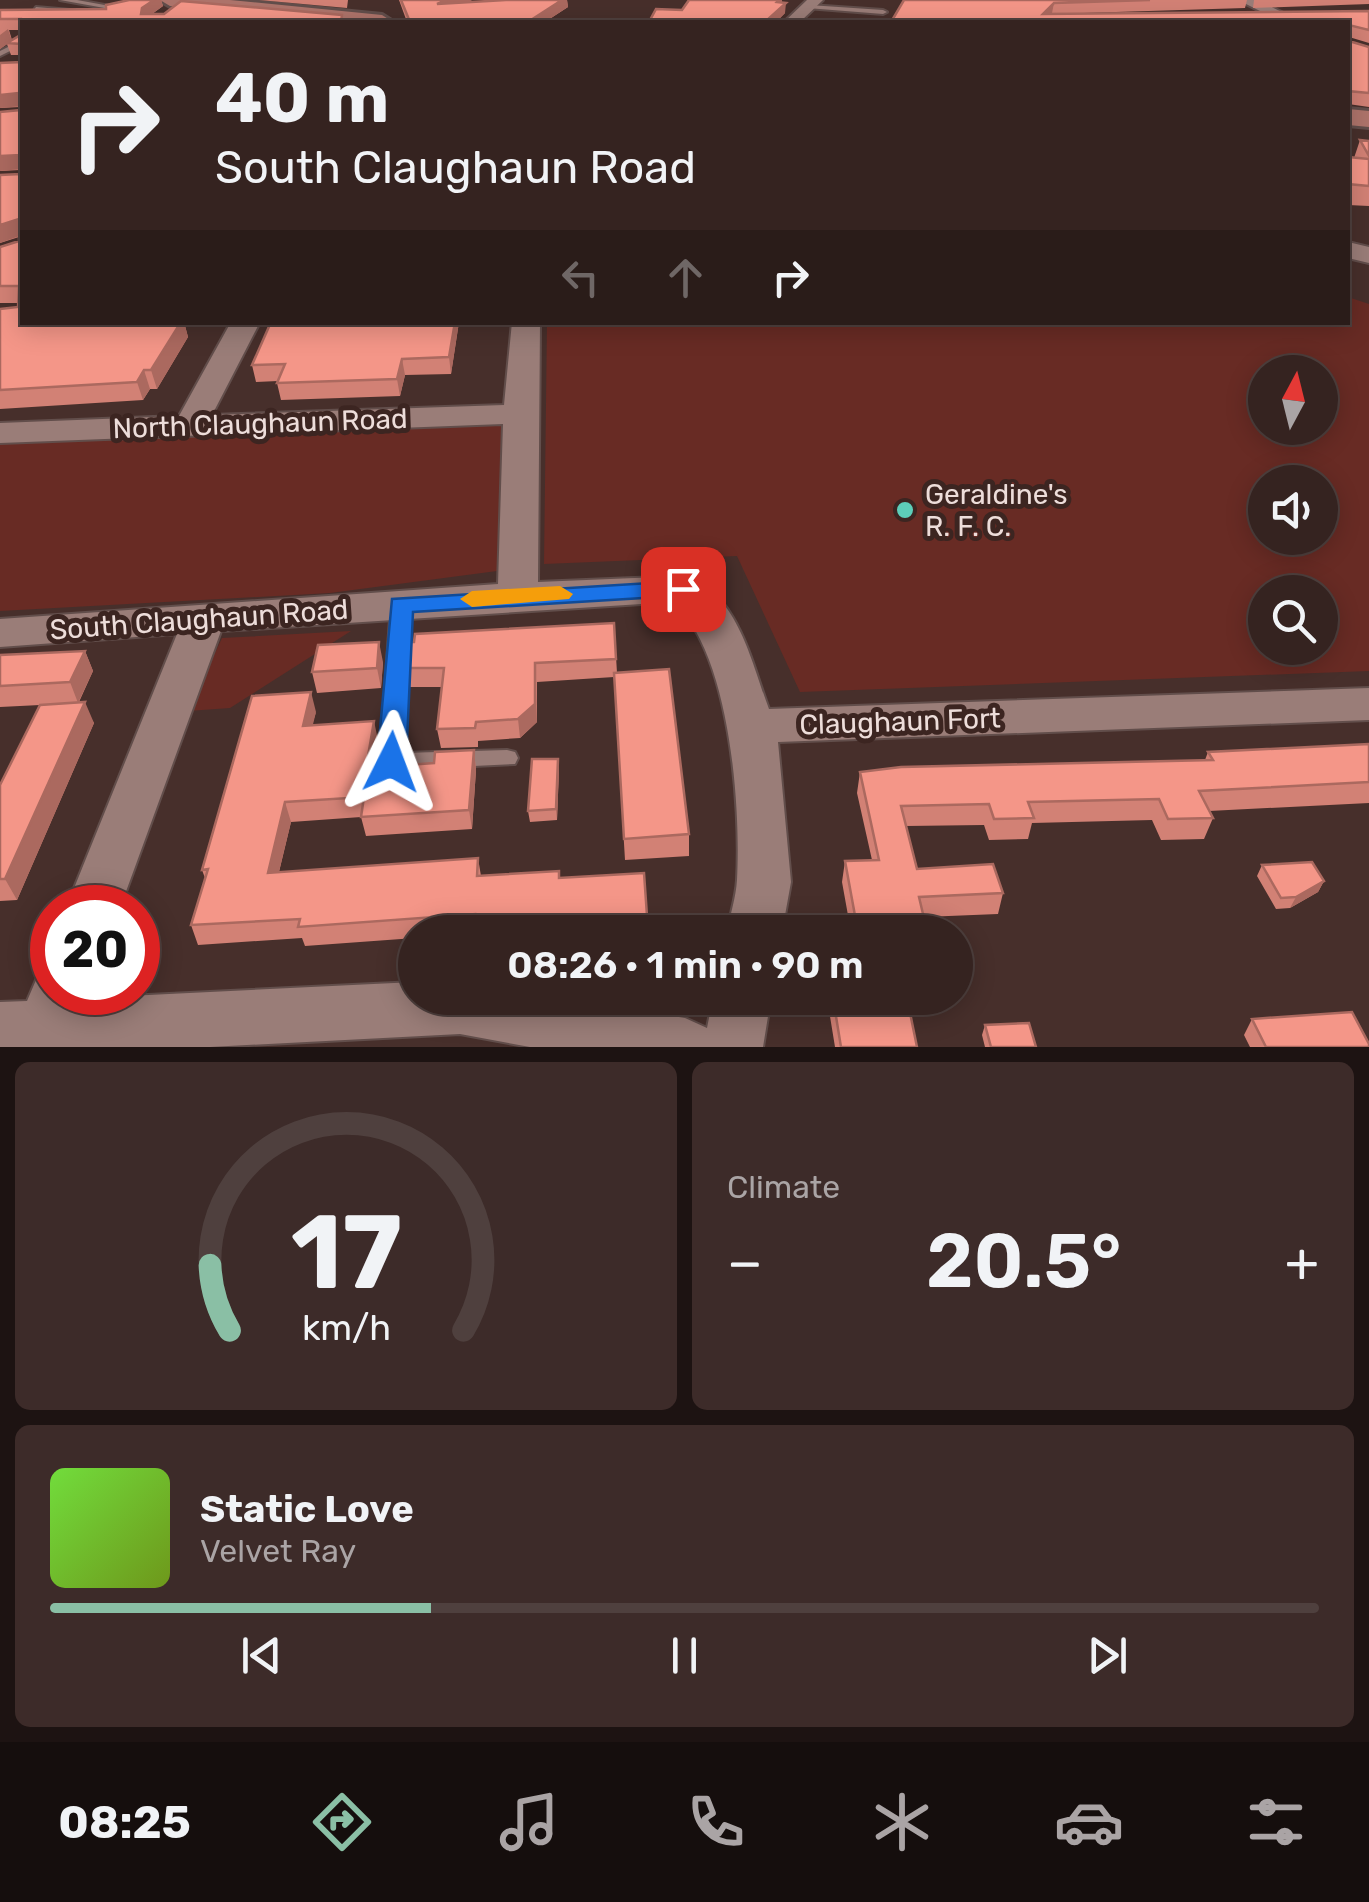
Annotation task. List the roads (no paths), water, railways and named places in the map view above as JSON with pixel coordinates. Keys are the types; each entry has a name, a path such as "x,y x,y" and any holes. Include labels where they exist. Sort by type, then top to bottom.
{"main road":[{"path":"169,8 352,20"}],"street":[{"path":"1245,0 1289,20"},
{"path":"1232,14 1310,13"},
{"path":"190,426 244,325"},
{"path":"526,325 520,414 518,596 683,589 711,613 753,726 764,882 757,915"},
{"name":"North Claughaun Road","path":"0,433 520,414"},
{"name":"South Claughaun Road","path":"0,633 518,596"},
{"path":"102,885 204,620"},
{"name":"Claughaun Fort","path":"753,726 1369,704"},
{"path":"35,1017 460,1007 684,1047"},
{"path":"733,1047 739,1015"}],"lane":[{"path":"25,12 36,8 63,0 118,8 90,13 36,8"},
{"path":"812,4 883,12"},
{"path":"0,54 18,36"},
{"path":"401,605 391,762 507,758"}],"place":[{"name":"Geraldine's R. F. C.","path":"905,510"}]}
